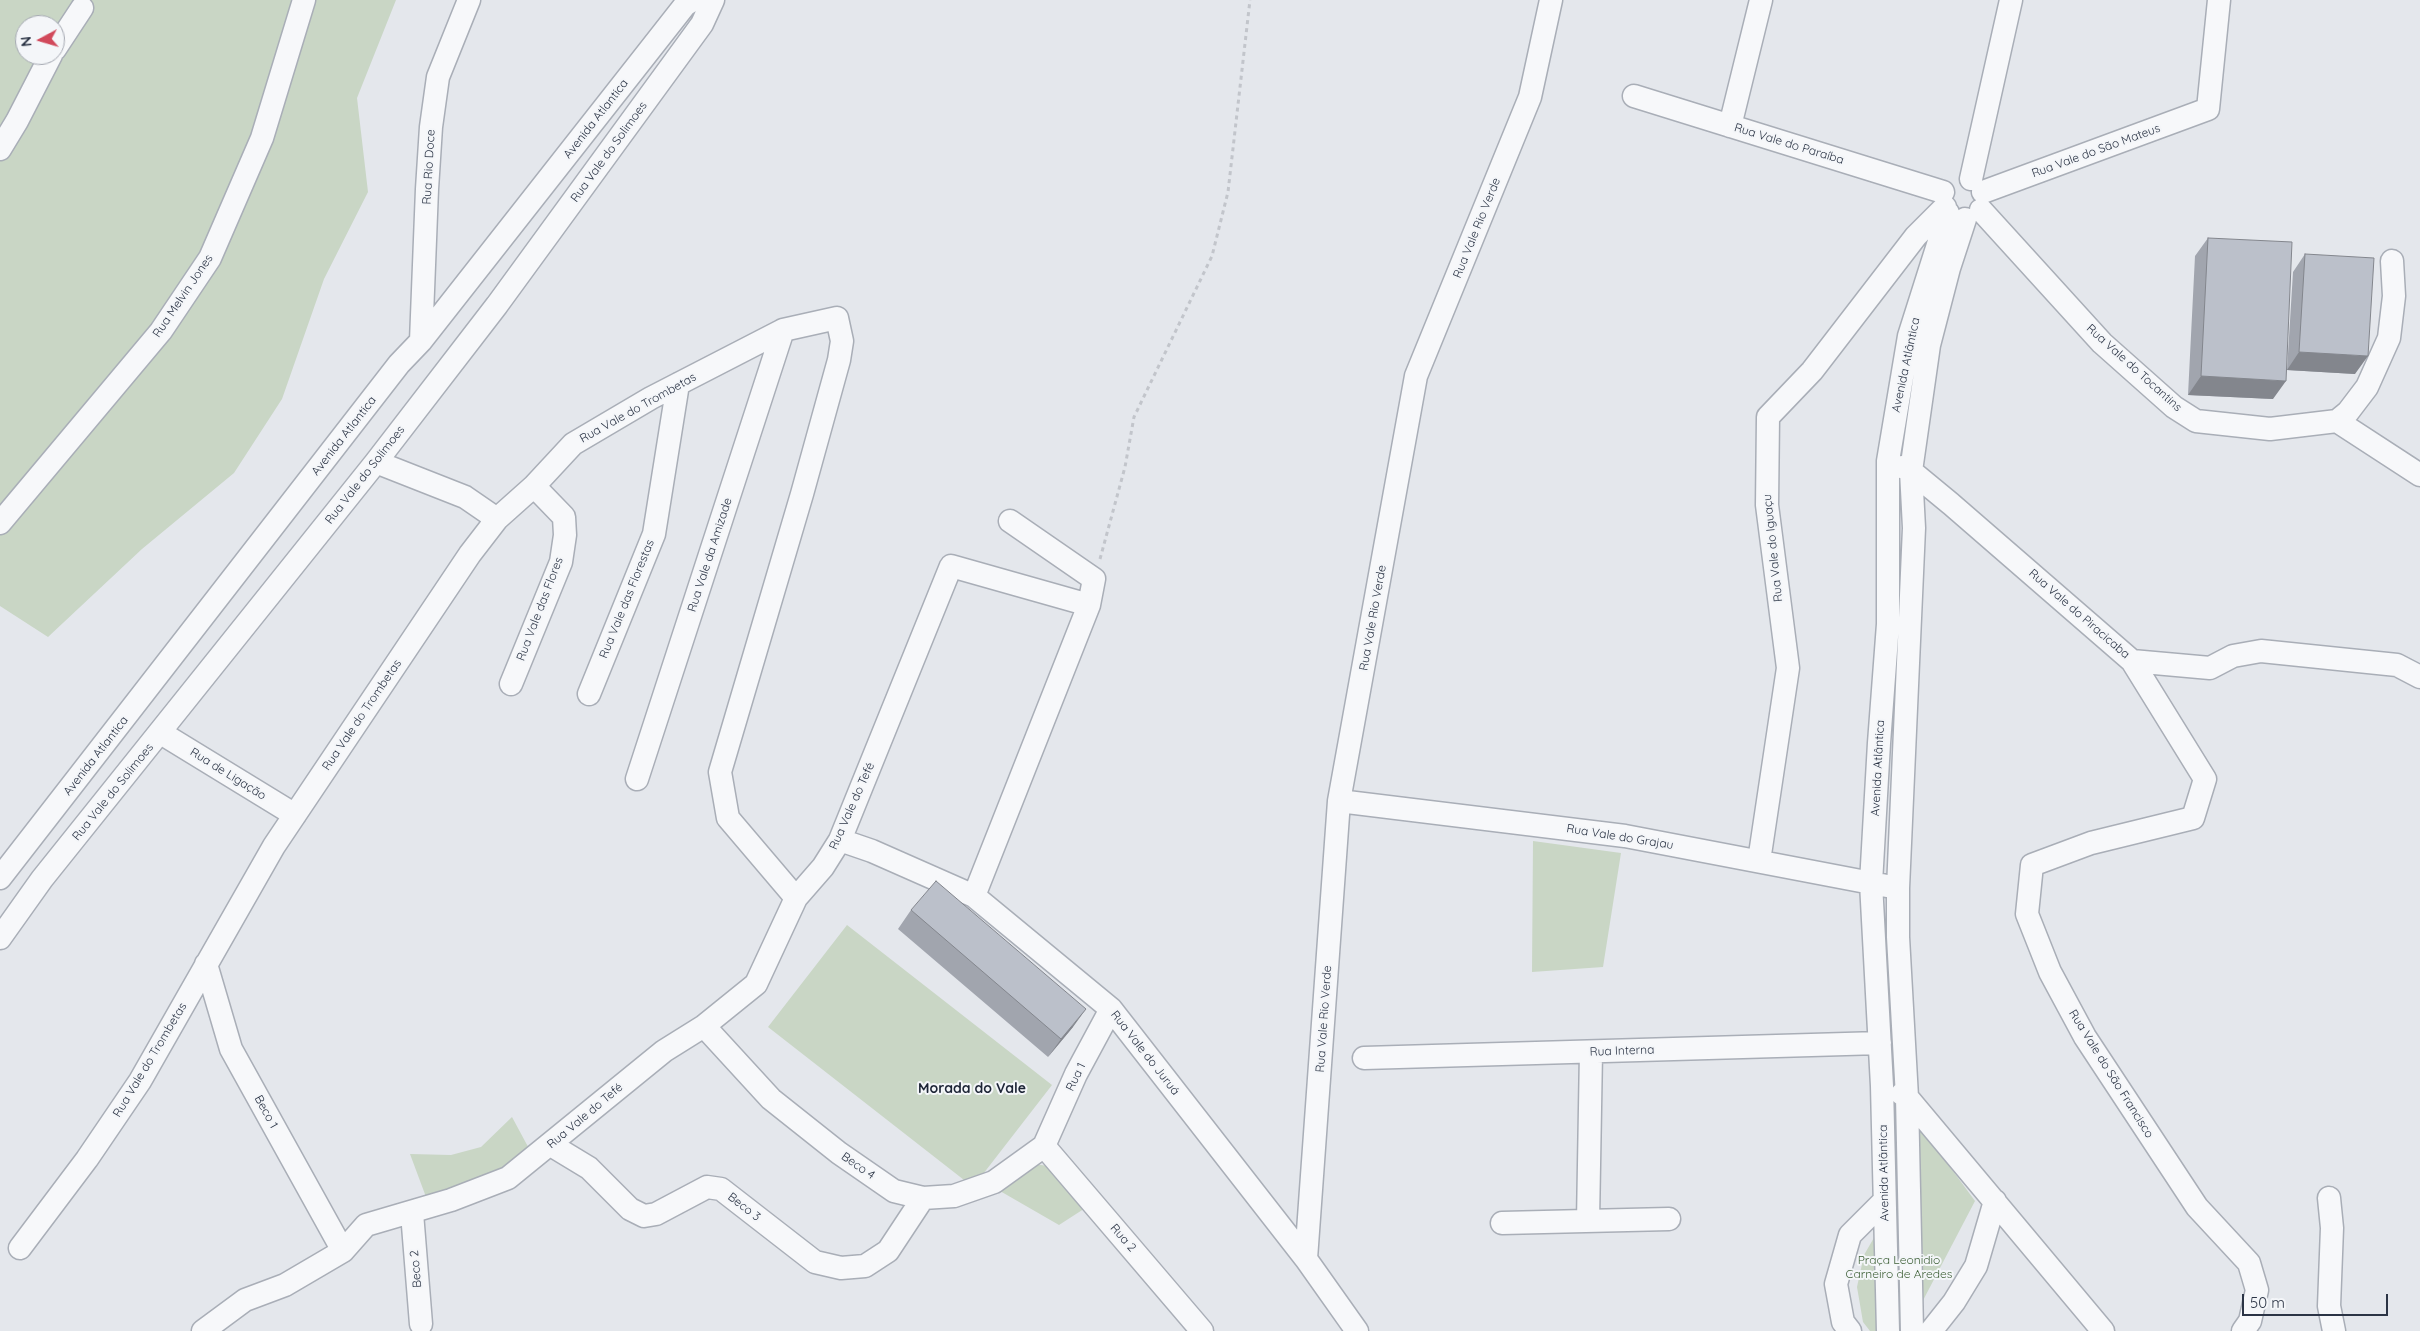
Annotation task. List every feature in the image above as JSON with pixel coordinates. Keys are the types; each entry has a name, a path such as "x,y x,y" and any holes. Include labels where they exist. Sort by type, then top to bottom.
{"street":[{"name":"Rua Melvin Jones","path":"0,523 161,331 210,258 262,138 304,0"},
{"name":"Rua Rio Doce","path":"422,341 431,127 438,77 469,0"},
{"name":"Avenida Atlantica","path":"0,878 400,364 422,341 685,5 693,0"},
{"name":"Rua Vale do Solimoes","path":"1,941 42,879 161,733 376,462 497,305 702,24 713,0"},
{"name":"Rua Vale Rio Verde","path":"1306,1260 1340,801 1416,376 1530,97 1550,0"},
{"path":"1730,126 1761,0"},
{"name":"Avenida Atlântica","path":"1912,1331 1907,1096 1898,937 1898,888 1914,528 1911,471 1929,345 1949,268 1962,202 2011,0"},
{"name":"Rua Vale do São Mateus","path":"1962,202 2208,109 2219,0"},
{"path":"65,34 82,8"},
{"path":"0,149 17,121 46,65"},
{"name":"Rua Vale do Paraíba","path":"1634,96 1962,202"},
{"name":"Avenida Atlântica","path":"1888,1331 1882,1086 1872,883 1879,742 1888,624 1888,461 1909,336 1962,202"},
{"name":"Rua Vale do Tocantins","path":"1962,202 2102,343 2174,407 2196,421 2270,429 2337,421"},
{"name":"Rua Vale do Iguaçu","path":"1759,861 1788,668 1767,505 1768,417 1812,371 1916,236 1962,202"},
{"path":"2392,261 2394,296 2389,338 2367,387 2348,412 2337,421 2420,475"},
{"name":"Rua Vale do Trombetas","path":"20,1248 87,1159 140,1081 274,846 470,554 497,519 534,486 573,444 678,384 783,330 837,318 842,341 839,360 802,494 720,772 728,818 796,898"},
{"name":"Rua Vale da Amizade","path":"637,779 783,330"},
{"name":"Rua Vale das Florestas","path":"589,694 654,534 678,384"},
{"name":"Rua Vale do Piracicaba","path":"1888,461 1911,471 2132,661 2210,668 2233,656 2261,651 2397,665 2420,677"},
{"path":"376,462 464,496 497,519"},
{"name":"Rua Vale das Flores","path":"511,684 561,562 565,535 564,517 534,486"},
{"path":"974,896 1089,605 1094,579 1010,521"},
{"name":"Rua Vale do Tefé","path":"203,1331 228,1324 244,1300 285,1285 343,1251 366,1225 412,1213 508,1178 551,1145 664,1051 704,1026 756,984 796,898 823,867 840,840 951,566 1089,605"},
{"name":"Rua Vale do São Francisco","path":"2132,661 2205,779 2193,818 2091,843 2032,866 2027,914 2050,972 2085,1037 2197,1207 2249,1263 2257,1290 2250,1321 2243,1331"},
{"name":"Rua de Ligação","path":"161,733 295,815"},
{"name":"Rua Vale do Grajau","path":"1340,801 1625,836 1898,888"},
{"name":"Rua Vale do Juruá","path":"840,840 872,851 974,896 1111,1009 1306,1260 1358,1331"},
{"name":"Beco 1","path":"206,964 231,1049 343,1251"},
{"name":"Rua 1","path":"1044,1146 1076,1074 1111,1009"},
{"name":"Beco 4","path":"704,1026 778,1105 839,1153 894,1191 923,1198 954,1196 994,1182 1044,1146"},
{"name":"Rua Interna","path":"1364,1058 1880,1042"},
{"path":"1588,1221 1591,1052"},
{"path":"1882,1086 1907,1096 2103,1331"},
{"name":"Beco 3","path":"551,1145 589,1168 630,1209 644,1216 656,1214 707,1187 722,1189 815,1262 841,1268 864,1266 888,1251 923,1198"},
{"name":"Rua 2","path":"1044,1146 1202,1331"},
{"path":"2329,1198 2332,1228 2329,1306 2334,1331"},
{"path":"1850,1331 1843,1322 1836,1284 1850,1235 1884,1201"},
{"path":"1931,1331 1954,1302 1976,1266 1995,1201"},
{"name":"Beco 2","path":"412,1213 421,1324"},
{"path":"1502,1223 1669,1219"}],"path":[{"path":"1094,579 1125,467 1134,417 1212,256 1228,192 1250,0"}],"green space":[{"path":"0,0 396,0 357,98 368,192 324,279 282,399 234,473 142,549 48,637 0,606"},
{"path":"1533,841 1621,853 1603,967 1532,972"},
{"path":"847,925 1052,1085 973,1187 768,1027"},
{"name":"Praça Leonidio Carneiro de Aredes","path":"1909,1111 1975,1201 1907,1331 1870,1331 1863,1322 1857,1287 1864,1255 1879,1229 1910,1207"},
{"path":"512,1117 533,1156 429,1205 410,1154 451,1155 481,1147"},
{"path":"1034,1164 1055,1167 1090,1205 1059,1225 1000,1191"}],"building":[{"path":"2208,238 2292,242 2286,381 2201,376"},
{"path":"2305,254 2374,258 2368,356 2299,352"},
{"path":"936,881 1086,1009 1061,1039 911,910"}],"district":[{"name":"Morada do Vale","path":"972,1089"}]}
